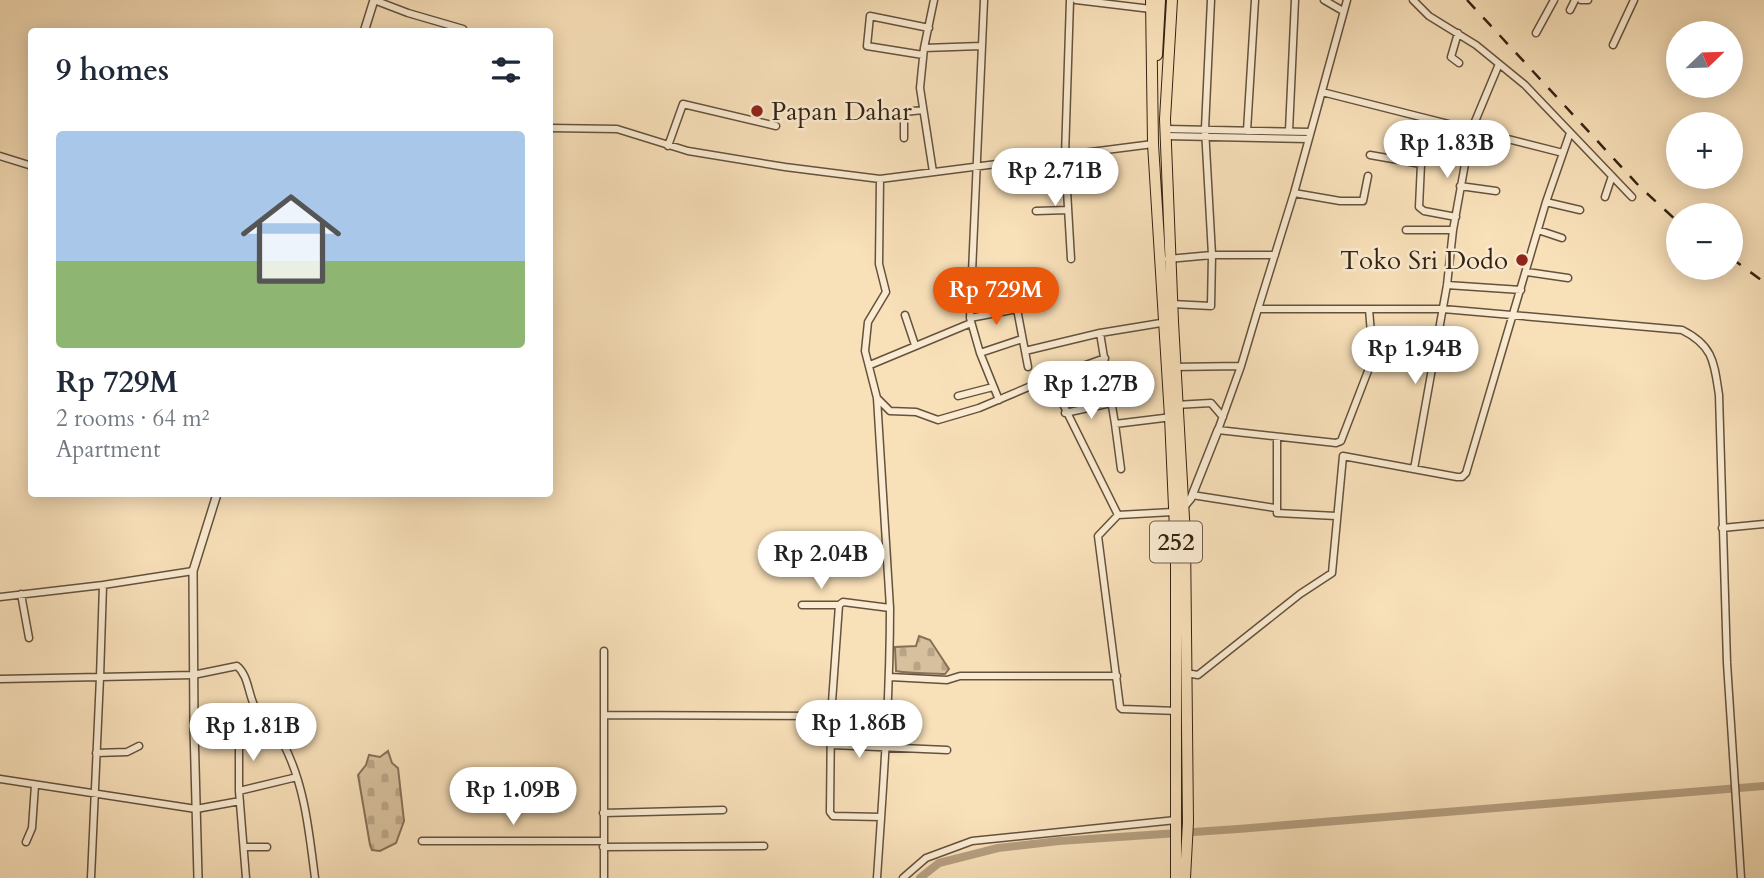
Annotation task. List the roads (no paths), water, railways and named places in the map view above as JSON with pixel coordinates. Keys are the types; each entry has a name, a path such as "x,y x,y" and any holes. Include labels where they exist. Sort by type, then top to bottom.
{"main road":[{"path":"1160,0 1165,113"},
{"path":"1152,110 1166,0"},
{"name":"252","path":"1172,0 1165,113 1166,259 1178,510 1176,552 1181,673 1176,823 1185,878"},
{"name":"252","path":"1151,4 1153,144 1166,259"},
{"name":"252","path":"1176,878 1181,841 1188,822 1181,712"}],"street":[{"path":"365,28 374,0 460,28"},
{"path":"933,172 920,88 934,0"},
{"path":"984,0 975,167 971,320 980,353 999,400"},
{"path":"1070,0 1065,156 1071,259"},
{"path":"1076,0 1151,4"},
{"path":"1168,304 1211,306 1212,255 1206,133 1211,0"},
{"path":"1247,133 1255,0"},
{"path":"1289,131 1295,0"},
{"path":"1324,0 1343,11"},
{"path":"1181,712 1121,709 1097,540 1100,532 1118,515 1178,510 1192,495 1241,366 1294,193 1347,0"},
{"path":"1413,0 1438,22 1458,33 1525,85 1632,197"},
{"path":"1536,33 1554,0"},
{"path":"1570,10 1575,0"},
{"path":"1581,0 1588,0"},
{"path":"1612,45 1634,0"},
{"path":"929,28 870,16 867,46 924,52 981,46"},
{"path":"1458,33 1451,57 1459,63"},
{"path":"1414,469 1471,131 1499,64"},
{"path":"1322,92 1563,153"},
{"path":"668,146 683,104 776,126"},
{"path":"904,138 904,112 923,110"},
{"path":"1427,120 1421,164 1420,209 1455,217"},
{"path":"553,128 617,129 668,146 770,165 880,179 1153,144"},
{"path":"1166,133 1289,131 1309,136"},
{"path":"1247,133 1309,136"},
{"path":"1181,673 1198,675 1300,594 1332,573 1343,456 1457,477 1466,473 1546,202 1570,133"},
{"path":"1370,155 1421,164"},
{"path":"0,156 28,165"},
{"path":"1294,193 1340,201 1363,201 1368,176"},
{"path":"1605,197 1612,176"},
{"path":"877,878 887,747 890,608 877,398 864,351 866,326 886,292 879,264 880,179"},
{"path":"1460,186 1496,191"},
{"path":"1546,202 1580,210"},
{"path":"1036,211 1068,210"},
{"path":"1406,230 1453,230"},
{"path":"1538,230 1562,238"},
{"path":"1166,259 1212,255 1275,255"},
{"path":"1527,272 1568,278"},
{"path":"1447,285 1521,290"},
{"path":"870,365 971,320 1017,309 1028,367"},
{"path":"1258,309 1443,309 1514,314 1682,330 1700,341 1711,354 1716,369 1727,663 1741,878"},
{"path":"1218,430 1277,438 1336,443 1341,441 1373,358 1370,309"},
{"path":"905,315 915,345"},
{"path":"1025,351 1100,333 1168,322"},
{"path":"1100,333 1121,469"},
{"path":"980,353 1023,339"},
{"path":"877,398 890,411 916,412 936,420 979,408 1105,358"},
{"path":"1373,358 1434,358"},
{"path":"1171,367 1241,366"},
{"path":"1050,378 1065,413 1118,515"},
{"path":"958,396 993,387"},
{"path":"1065,413 1111,403"},
{"path":"1173,405 1211,403 1223,417"},
{"path":"1115,424 1174,417"},
{"path":"1277,438 1275,508 1278,514 1336,516"},
{"path":"1192,495 1275,508"},
{"path":"198,878 193,571 216,497"},
{"path":"1722,528 1764,524"},
{"path":"0,597 193,571"},
{"path":"91,878 103,585"},
{"path":"21,594 29,638"},
{"path":"802,605 839,605 843,602 890,608"},
{"path":"839,605 831,716 831,814 881,817"},
{"path":"604,651 604,878"},
{"path":"0,679 193,675 240,668 254,706 282,740 297,778 305,806 315,878"},
{"path":"890,677 947,680 960,676 1117,676"},
{"path":"604,715 831,716"},
{"path":"246,878 239,791 240,746 282,740"},
{"path":"832,745 947,750"},
{"path":"96,753 127,752 139,746"},
{"path":"239,791 297,778"},
{"path":"0,779 196,810 240,801"},
{"path":"26,842 32,828 35,785"},
{"path":"603,813 723,810"},
{"path":"903,878 926,858 972,841 1176,823"},
{"path":"422,841 764,846"},
{"path":"244,847 267,847"}],"waterway":[{"path":"920,878 939,863 998,848 1059,841 1764,786"}],"railway":[{"path":"1467,0 1639,186 1666,211"},
{"path":"1743,267 1764,282"}],"place":[{"name":"Papan Dahar","path":"757,111"},
{"name":"Toko Sri Dodo","path":"1522,260"}]}
